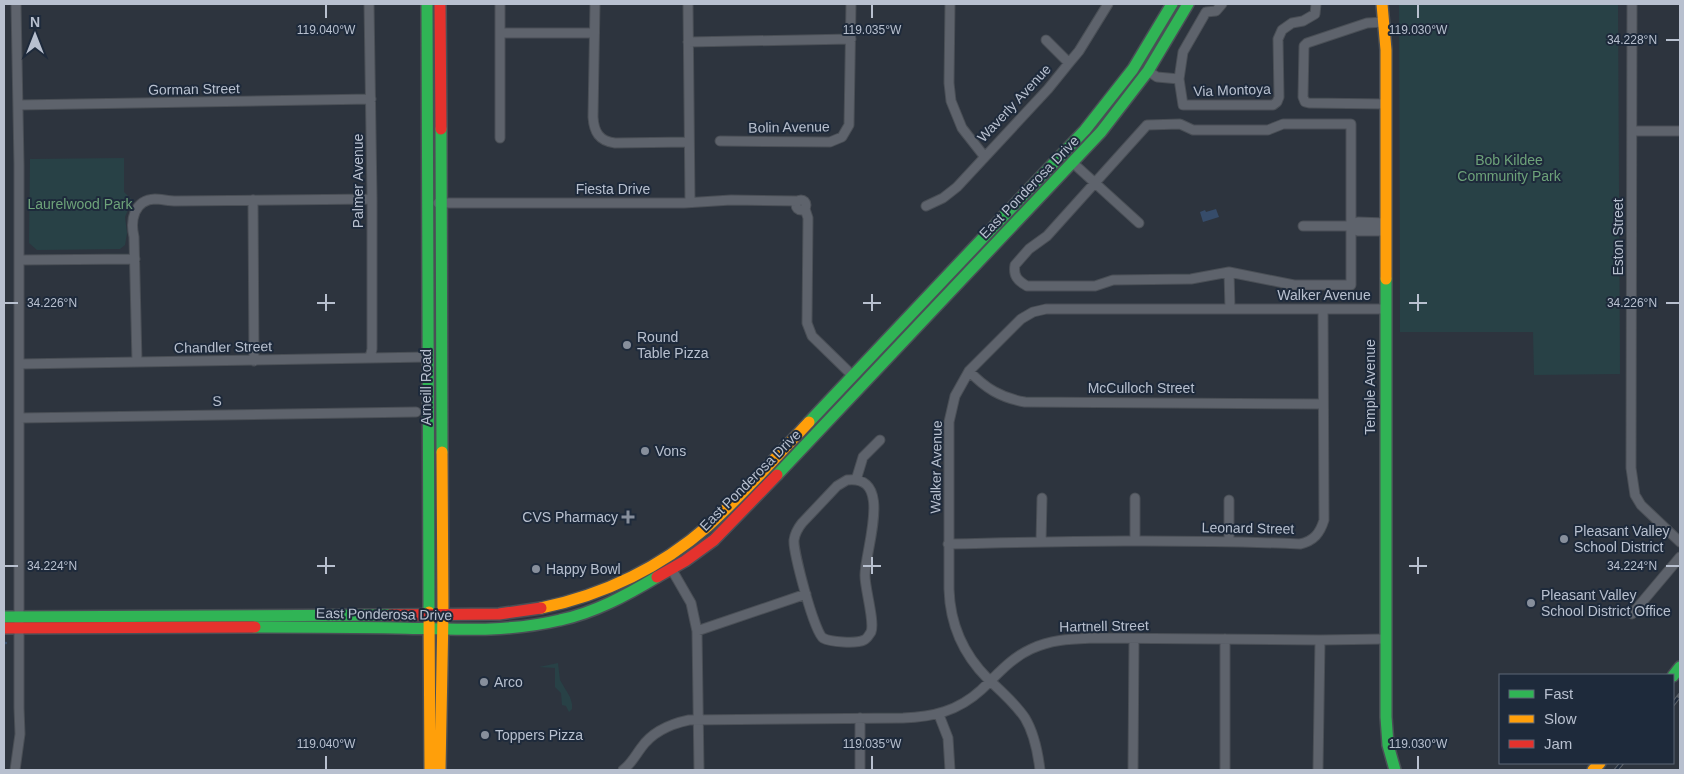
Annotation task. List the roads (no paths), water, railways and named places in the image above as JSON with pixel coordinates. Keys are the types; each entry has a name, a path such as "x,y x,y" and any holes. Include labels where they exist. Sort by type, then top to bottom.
{"main road":[{"name":"Arneill Road","path":"427,4 430,770"},
{"name":"Arneill Road","path":"440,4 443,614 440,770"},
{"name":"East Ponderosa Drive","path":"4,628 19,622 499,614 530,610 580,598 616,585 666,558 684,546 716,519 853,376 1104,108 1134,69 1172,4"},
{"name":"East Ponderosa Drive","path":"4,617 19,622 483,630 532,626 562,620 622,598 685,562 726,529 1101,132 1148,70 1188,4"},
{"name":"Temple Avenue","path":"1382,4 1386,104 1384,639 1387,735 1395,770"},
{"path":"595,608 597,602 611,596 616,585"}],"street":[{"path":"15,770 20,734 20,260 16,4"},
{"name":"Palmer Avenue","path":"369,4 372,199 372,349 370,358"},
{"path":"500,4 500,138"},
{"path":"595,4 593,118 597,134 604,140 615,143 689,142"},
{"path":"688,4 690,202"},
{"name":"Bolin Avenue","path":"720,141 830,142 842,137 849,125 852,4"},
{"path":"950,4 949,83 951,101 962,128 984,156"},
{"name":"Waverly Avenue","path":"926,206 948,195 1048,89 1079,51 1108,4"},
{"name":"Via Montoya","path":"1222,4 1216,11 1206,12 1183,52 1179,80 1183,105 1273,105 1277,102 1279,97 1278,39 1285,26 1292,22 1303,21 1314,14 1316,4"},
{"name":"Eston Street","path":"1632,4 1631,468 1635,495 1641,505 1680,542"},
{"path":"1384,22 1367,23 1307,43 1304,46 1303,97 1305,102 1309,103 1386,104"},
{"path":"500,33 594,33"},
{"path":"688,42 851,39"},
{"path":"1046,40 1069,63"},
{"name":"Via Montoya","path":"1148,70 1158,77 1179,80"},
{"name":"Gorman Street","path":"18,105 371,99"},
{"path":"1180,124 1193,130 1268,130 1283,124 1351,124 1350,226 1351,285 1294,285 1229,272 1191,279 1113,280 1095,286 1027,286 1020,283 1016,277 1015,265 1029,249 1047,236 1094,182 1148,125 1180,124"},
{"path":"1632,131 1680,131"},
{"path":"1073,163 1139,223"},
{"path":"137,362 135,259 132,221 138,207 144,202 156,199 176,201 372,199"},
{"path":"253,200 254,361"},
{"name":"Fiesta Drive","path":"427,203 798,201 797,209 800,211 805,209 808,218 807,309 810,331 812,336 853,376"},
{"path":"1303,226 1350,226 1358,231 1386,227"},
{"path":"20,260 135,259"},
{"path":"1229,272 1230,309"},
{"name":"Leonard Street","path":"948,544 1229,541 1300,544 1311,540 1319,533 1324,520 1323,308"},
{"name":"Walker Avenue","path":"1040,770 1037,749 1025,718 1001,690 990,681 965,650 955,627 949,600 949,422 955,396 969,371 1020,318 1039,311 1385,308"},
{"name":"Chandler Street","path":"19,364 428,357"},
{"name":"McCulloch Street","path":"969,371 993,392 1025,402 1322,404"},
{"name":"S","path":"19,418 416,412"},
{"path":"856,480 864,457 880,440"},
{"path":"847,480 856,480 868,487 873,499 874,519 865,570 872,624 870,634 862,641 834,641 825,639 818,633 794,545 797,529 837,486 847,480"},
{"path":"1041,542 1042,498"},
{"path":"1134,541 1135,498"},
{"path":"1229,500 1229,541"},
{"path":"1632,614 1680,557"},
{"path":"672,570 691,604 697,631 699,770"},
{"path":"697,631 806,594"},
{"name":"Hartnell Street","path":"624,770 644,743 654,734 678,722 699,719 918,718 939,715 958,708 967,702 1019,655 1031,648 1051,641 1095,638 1384,639"},
{"path":"1133,770 1134,639"},
{"path":"1225,639 1225,770"},
{"path":"1318,770 1320,640"},
{"path":"939,715 948,738 950,770"},
{"path":"860,718 860,770"}],"water":[{"path":"1216,209 1219,217 1203,222 1200,212"}],"railway":[{"path":"1674,703 1680,695"},
{"path":"1616,770 1621,764"}],"place":[{"name":"Round Table Pizza","path":"627,345"},
{"name":"Vons","path":"645,451"},
{"name":"CVS Pharmacy","path":"628,517"},
{"name":"Pleasant Valley School District","path":"1564,539"},
{"name":"Happy Bowl","path":"536,569"},
{"name":"Pleasant Valley School District Office","path":"1531,603"},
{"name":"Arco","path":"484,682"},
{"name":"Toppers Pizza","path":"485,735"}],"park label":[{"name":"Bob Kildee Community Park","path":"1509,168"},
{"name":"Laurelwood Park","path":"80,204"}]}
